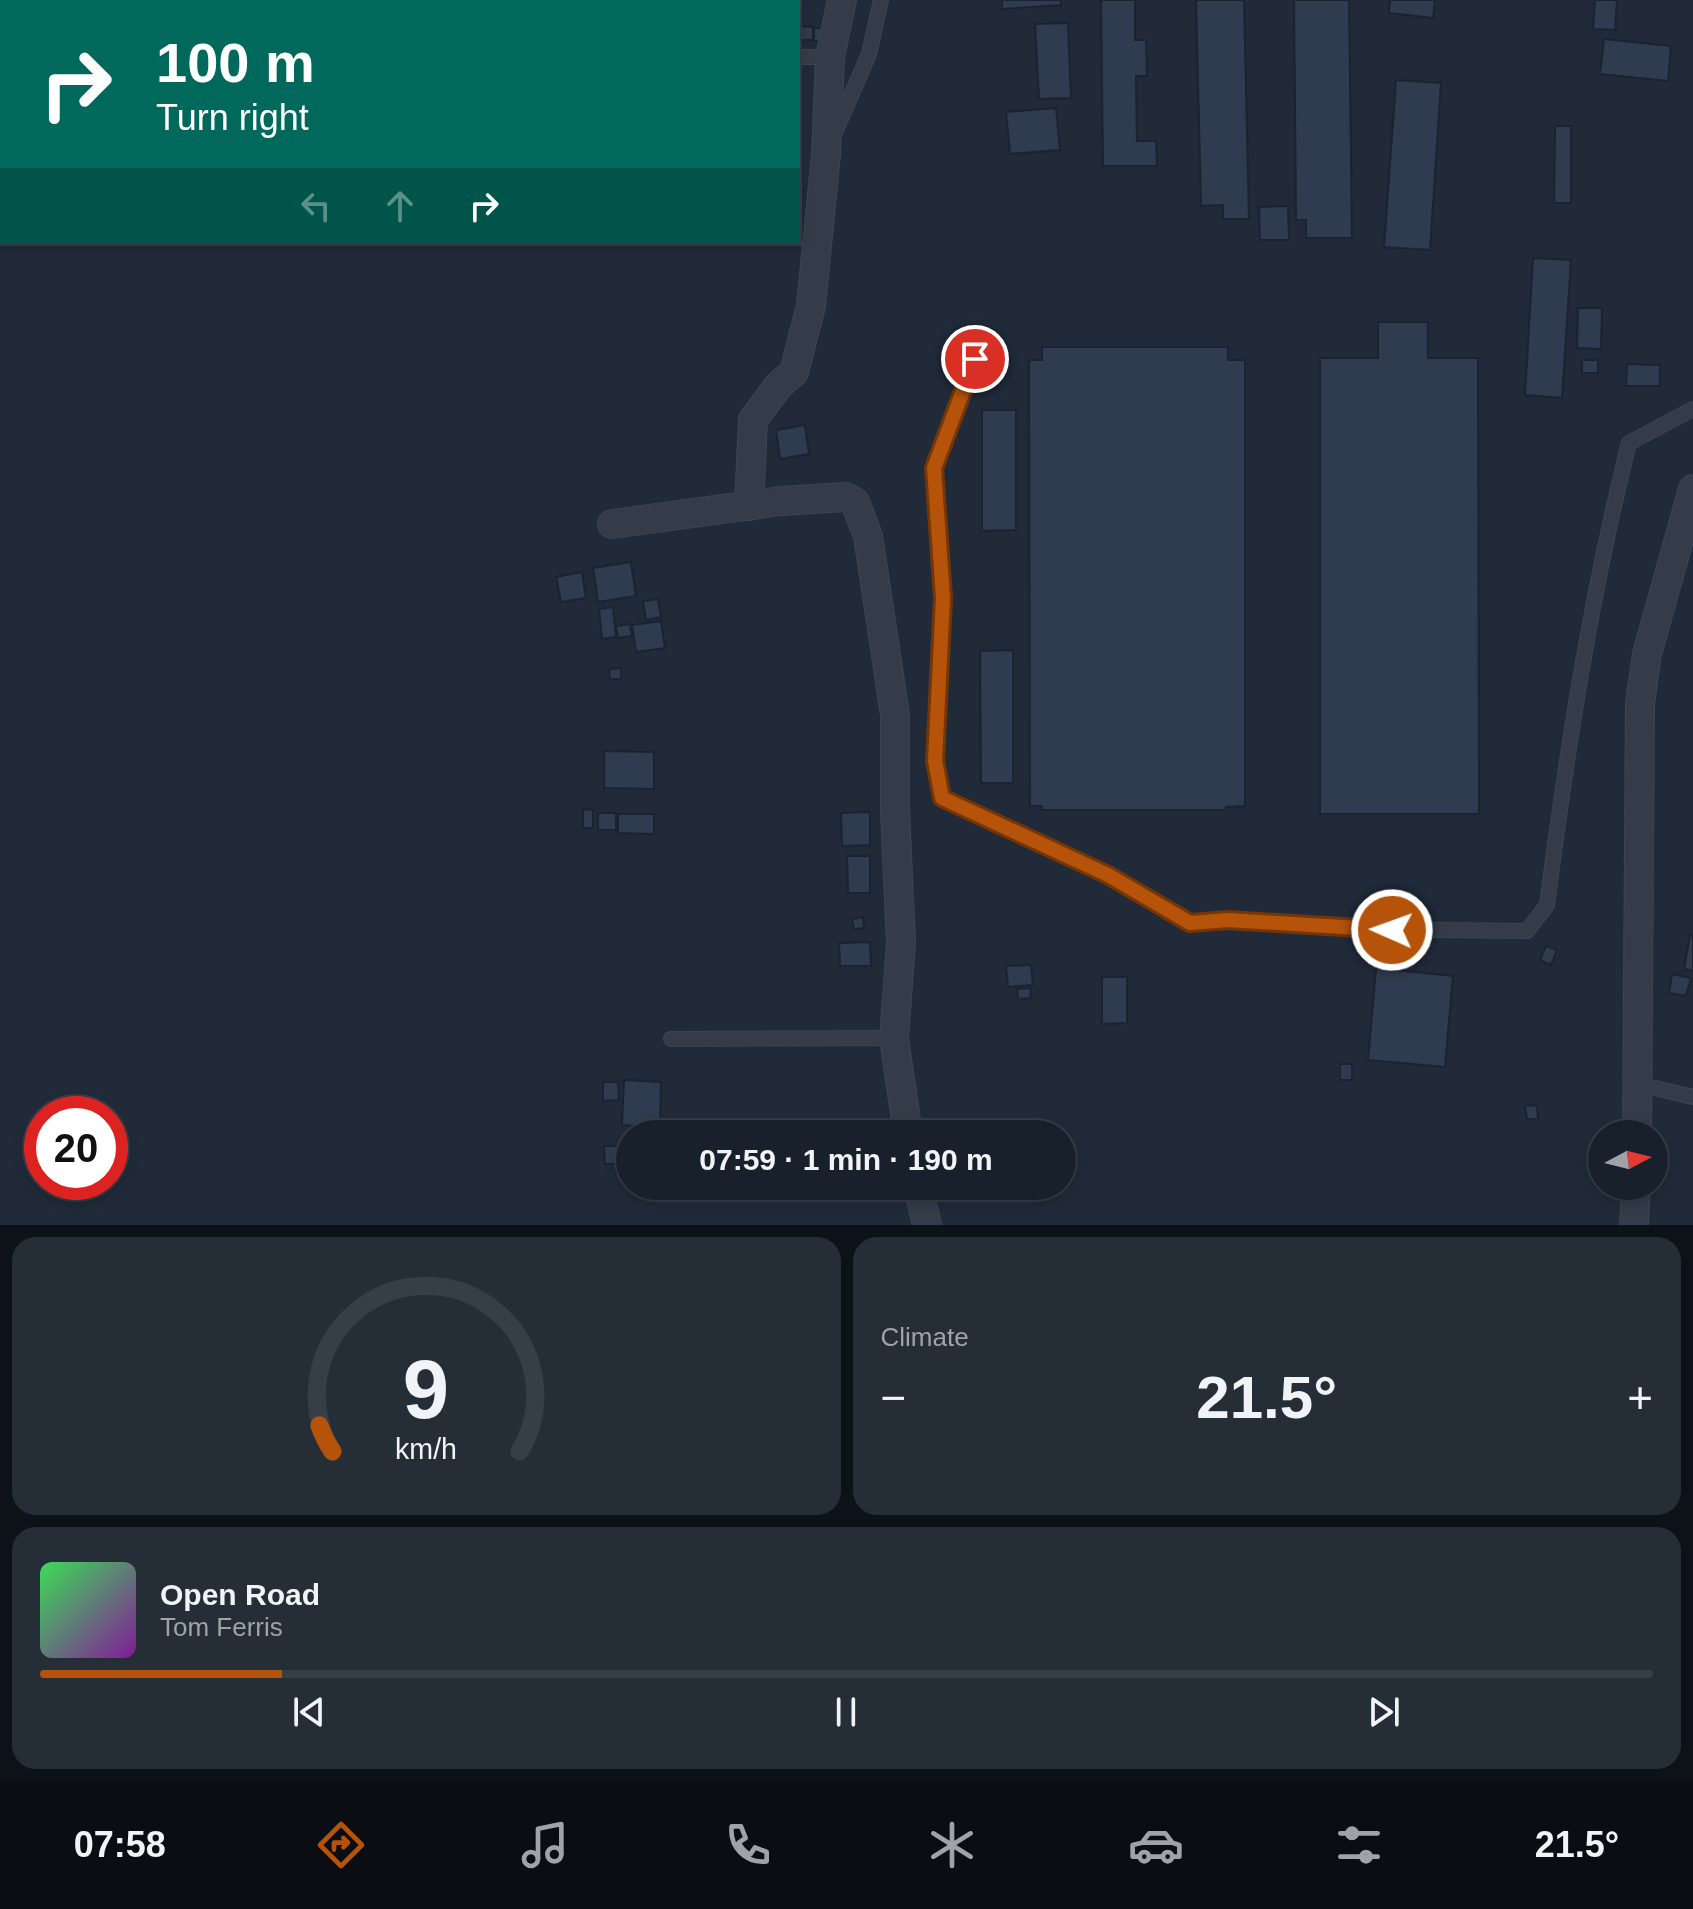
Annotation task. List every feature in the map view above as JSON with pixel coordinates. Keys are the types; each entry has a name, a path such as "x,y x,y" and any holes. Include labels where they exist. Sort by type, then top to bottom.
{"street":[{"path":"749,506 753,420 778,386 794,372 811,306 826,154 830,57 842,0"},
{"path":"1637,1120 1640,703 1647,654 1693,489"},
{"path":"612,524 781,501 846,497 855,502 868,536 895,715 895,811 901,943 894,1038 906,1120"},
{"path":"921,1200 927,1225"},
{"path":"1634,1225 1635,1200"}],"lane":[{"path":"826,154 869,54 881,0"},
{"path":"800,57 830,57"},
{"path":"975,359 934,468 943,598 935,761 942,798 1108,875 1190,923 1228,920 1365,929 1527,931 1547,905 1578,696 1613,505 1629,443 1693,409"},
{"path":"671,1039 894,1038"},
{"path":"1638,1084 1693,1097"}],"building":[{"path":"1002,0 1061,0 1061,5 1002,9"},
{"path":"1101,0 1135,0 1135,40 1146,40 1147,76 1136,76 1137,141 1156,141 1157,166 1103,166"},
{"path":"1196,0 1244,0 1249,219 1223,219 1223,205 1201,206"},
{"path":"1294,0 1349,0 1352,238 1306,238 1306,220 1296,220"},
{"path":"1390,0 1435,0 1433,18 1389,13"},
{"path":"1595,0 1617,0 1615,30 1593,29"},
{"path":"1068,23 1071,98 1039,99 1035,24"},
{"path":"801,26 813,27 813,40 801,40"},
{"path":"814,28 824,28 824,41 814,41"},
{"path":"1604,39 1671,46 1668,81 1600,74"},
{"path":"1396,80 1441,83 1430,250 1384,247"},
{"path":"1056,108 1060,150 1010,154 1006,112"},
{"path":"1555,126 1571,126 1571,203 1554,203"},
{"path":"1288,206 1289,240 1260,240 1259,207"},
{"path":"1533,258 1571,260 1562,398 1525,395"},
{"path":"1578,308 1602,308 1601,349 1577,348"},
{"path":"1378,322 1428,322 1428,358 1478,358 1479,814 1320,814 1320,358 1378,358"},
{"path":"1042,347 1228,347 1228,360 1245,360 1245,806 1226,807 1226,810 1042,810 1042,806 1030,806 1029,360 1042,360"},
{"path":"1582,360 1598,360 1598,373 1582,373"},
{"path":"1627,364 1660,365 1660,386 1626,386"},
{"path":"982,410 1016,410 1016,530 982,531"},
{"path":"805,425 809,454 780,459 776,430"},
{"path":"631,562 636,596 598,602 593,568"},
{"path":"582,572 586,598 561,602 556,577"},
{"path":"658,599 661,617 646,620 643,601"},
{"path":"613,607 616,637 602,639 599,609"},
{"path":"661,621 665,648 636,652 632,625"},
{"path":"630,624 632,636 618,638 616,626"},
{"path":"1013,650 1013,783 981,783 980,651"},
{"path":"621,668 621,679 610,679 609,669"},
{"path":"604,751 654,752 654,789 604,788"},
{"path":"583,809 593,810 593,828 583,828"},
{"path":"870,812 870,845 842,846 841,813"},
{"path":"598,813 616,813 616,830 598,830"},
{"path":"618,814 654,814 654,834 618,833"},
{"path":"847,856 870,856 870,893 848,893"},
{"path":"863,917 864,928 854,929 852,919"},
{"path":"1690,935 1693,936 1693,971 1684,969"},
{"path":"870,942 871,966 840,966 839,943"},
{"path":"1546,946 1557,950 1551,965 1540,960"},
{"path":"1031,965 1033,985 1008,987 1006,966"},
{"path":"1376,968 1453,976 1445,1067 1368,1060"},
{"path":"1672,974 1691,978 1686,996 1669,993"},
{"path":"1102,977 1127,977 1127,1023 1102,1024"},
{"path":"1030,988 1031,998 1018,999 1017,989"},
{"path":"1340,1064 1352,1064 1352,1080 1340,1080"},
{"path":"624,1080 661,1082 660,1120 622,1120"},
{"path":"603,1082 618,1082 619,1100 603,1101"},
{"path":"1537,1105 1538,1119 1527,1119 1525,1106"},
{"path":"604,1146 616,1146 616,1164 605,1164"}],"route":[{"path":"975,359 934,468 943,598 935,761 942,798 1108,875 1190,923 1228,920 1392,930"}]}
